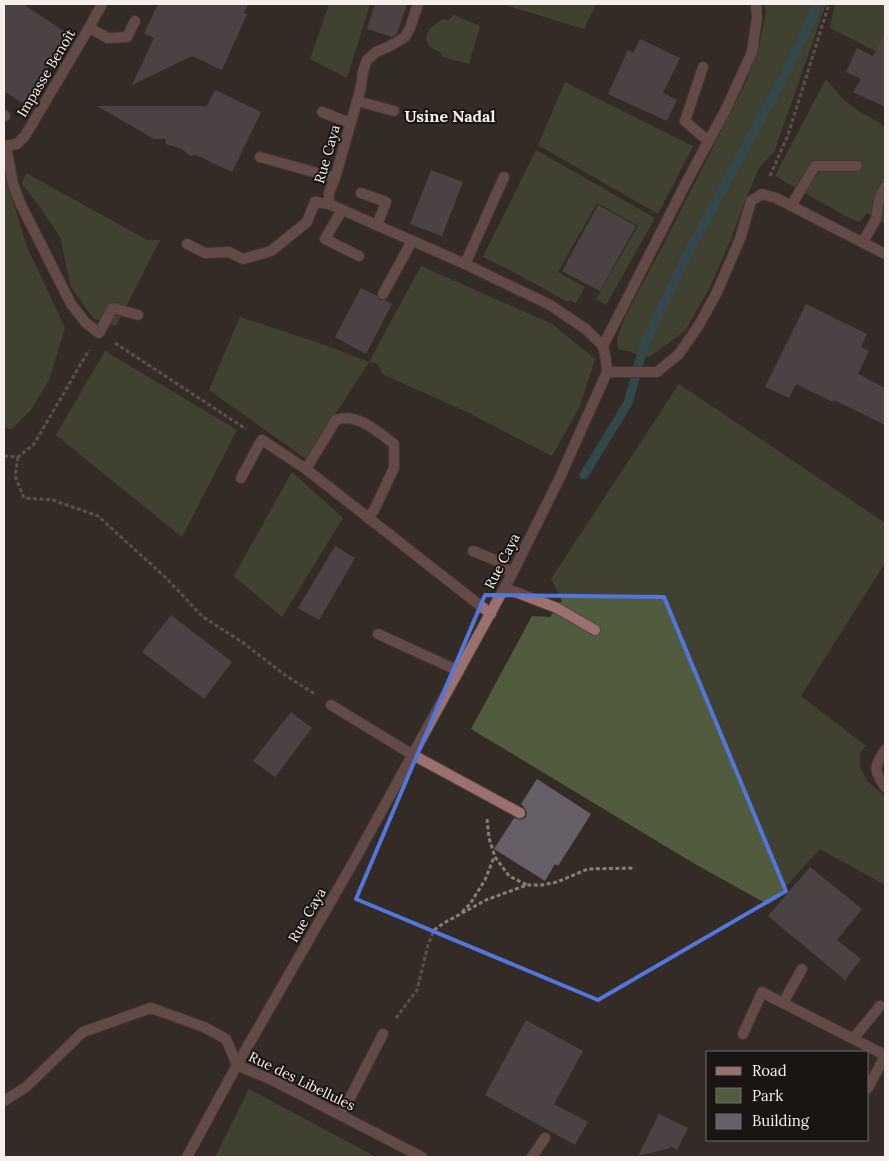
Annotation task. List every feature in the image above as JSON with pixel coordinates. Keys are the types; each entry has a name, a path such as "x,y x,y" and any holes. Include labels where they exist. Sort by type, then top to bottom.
{"street":[{"name":"Impasse Benoît","path":"5,146 17,144 25,136 102,4"},
{"name":"Rue Caya","path":"418,4 405,37 376,52 367,60 335,178 329,192 329,204 465,264 550,306 587,330 603,346"},
{"path":"756,4 757,18 752,52 726,109 603,346 607,372 657,372 679,354 717,292 740,239 750,200 762,194 776,198 885,254"},
{"path":"89,28 108,38 126,37 135,21"},
{"path":"703,66 686,121 708,141"},
{"path":"357,101 394,111"},
{"path":"322,112 350,123"},
{"path":"5,146 13,184 21,205 70,304 86,323 99,333 113,308 138,315"},
{"path":"260,157 335,178"},
{"path":"791,206 815,166 857,166"},
{"path":"465,264 504,177"},
{"path":"863,242 876,219 879,200 885,187"},
{"path":"361,192 386,202 377,225"},
{"path":"187,244 206,253 229,252 243,259 270,251 307,222 315,202 329,204"},
{"path":"342,210 325,239 359,256"},
{"path":"382,294 412,241"},
{"name":"Rue Caya","path":"188,1157 237,1066 349,870 491,614 562,475 607,372"},
{"path":"306,469 336,420 343,417 360,421 394,444 394,468 374,510 368,518"},
{"path":"241,478 262,440 306,469 491,614"},
{"path":"474,552 495,560 512,574"},
{"path":"504,588 557,608 595,630"},
{"path":"378,634 459,671"},
{"path":"331,705 413,755 520,813"},
{"path":"885,750 876,763 878,777 885,787"},
{"path":"783,1003 802,969"},
{"path":"743,1034 762,992 885,1056 869,1086"},
{"path":"853,1039 880,1006"},
{"name":"Rue des Libellules","path":"4,1101 26,1087 84,1032 151,1008 204,1027 226,1039 237,1066 274,1080 422,1157"},
{"path":"340,1114 384,1034"},
{"path":"532,1157 545,1138"}],"path":[{"path":"762,194 788,135 828,4"},
{"path":"4,456 18,457 34,444 99,333 262,440"},
{"path":"18,457 16,476 24,498 53,500 98,516 165,576 203,617 331,705"},
{"path":"487,795 486,814 494,857 509,876 527,885"},
{"path":"460,914 470,904 485,880 494,857"},
{"path":"384,1034 417,990 428,944 434,930 444,923 486,900 527,885 557,882 588,869 635,868"}],"highlighted area":[{"path":"485,595 664,597 786,891 598,1000 356,899"}],"green space":[{"path":"329,4 370,4 347,78 310,59"},
{"path":"502,4 596,4 584,29"},
{"path":"765,4 826,4 774,152 759,168 709,289 685,331 649,357 618,349 617,339 625,317 747,80 759,46 766,12"},
{"path":"835,4 885,4 885,56 830,28"},
{"path":"454,15 480,26 469,64 443,57 441,53 429,46 426,38 429,29 443,19 449,20"},
{"path":"826,79 839,95 855,109 885,126 885,224 867,213 859,222 849,218 775,176"},
{"path":"565,82 693,146 658,214 538,145"},
{"path":"536,150 655,218 606,305 596,299 638,226 597,203 558,272 585,287 576,303 570,300 568,302 483,257"},
{"path":"4,173 27,247 65,328 49,380 31,410 12,429 4,428"},
{"path":"26,173 147,240 160,240 116,326 93,318 71,287 60,237 22,184"},
{"path":"421,266 552,324 595,359 580,406 552,456 467,412 382,374 378,364 369,362"},
{"path":"240,317 325,345 369,362 306,459 209,390"},
{"path":"105,351 237,430 182,537 56,435"},
{"path":"679,384 885,523 885,563 801,696 866,746 860,753 860,768 868,782 885,796 885,885 820,849 769,905 695,864 471,729 532,616 550,617 562,601 551,579"},
{"path":"292,472 343,518 282,617 234,576"},
{"path":"249,1089 376,1157 215,1157"}],"building":[{"path":"4,4 23,4 70,35 24,104 4,91"},
{"path":"158,4 248,4 244,13 247,14 222,70 192,56 132,85 154,38 144,34"},
{"path":"375,4 407,4 397,34 392,37 367,29"},
{"path":"885,32 885,107 853,92 861,79 846,72 857,48 873,56"},
{"path":"640,39 680,58 663,93 677,100 667,121 608,94 628,50 633,53"},
{"path":"215,90 261,112 232,172 196,155 190,156 182,149 166,144 165,139 154,139 97,106 207,106"},
{"path":"431,170 463,182 442,236 410,224"},
{"path":"598,205 636,226 600,291 562,271"},
{"path":"361,288 377,296 380,300 385,300 392,304 366,354 335,337"},
{"path":"806,304 867,334 861,347 869,351 858,374 885,388 885,425 796,384 789,398 765,387"},
{"path":"335,546 355,558 319,620 298,608"},
{"path":"171,615 232,662 204,699 142,652"},
{"path":"291,712 312,728 275,777 253,761"},
{"path":"537,779 591,814 558,866 555,864 545,881 494,849 514,818 521,820 526,817 526,810 521,804"},
{"path":"810,867 862,909 837,940 861,959 845,980 768,916"},
{"path":"526,1020 583,1051 554,1104 588,1122 575,1145 485,1095"},
{"path":"659,1114 688,1128 677,1150 670,1146 670,1148 638,1156"}],"waterway":[{"path":"584,475 628,403 644,345 687,255 785,75 817,4"}],"district":[{"name":"Usine Nadal","path":"450,116"}]}
